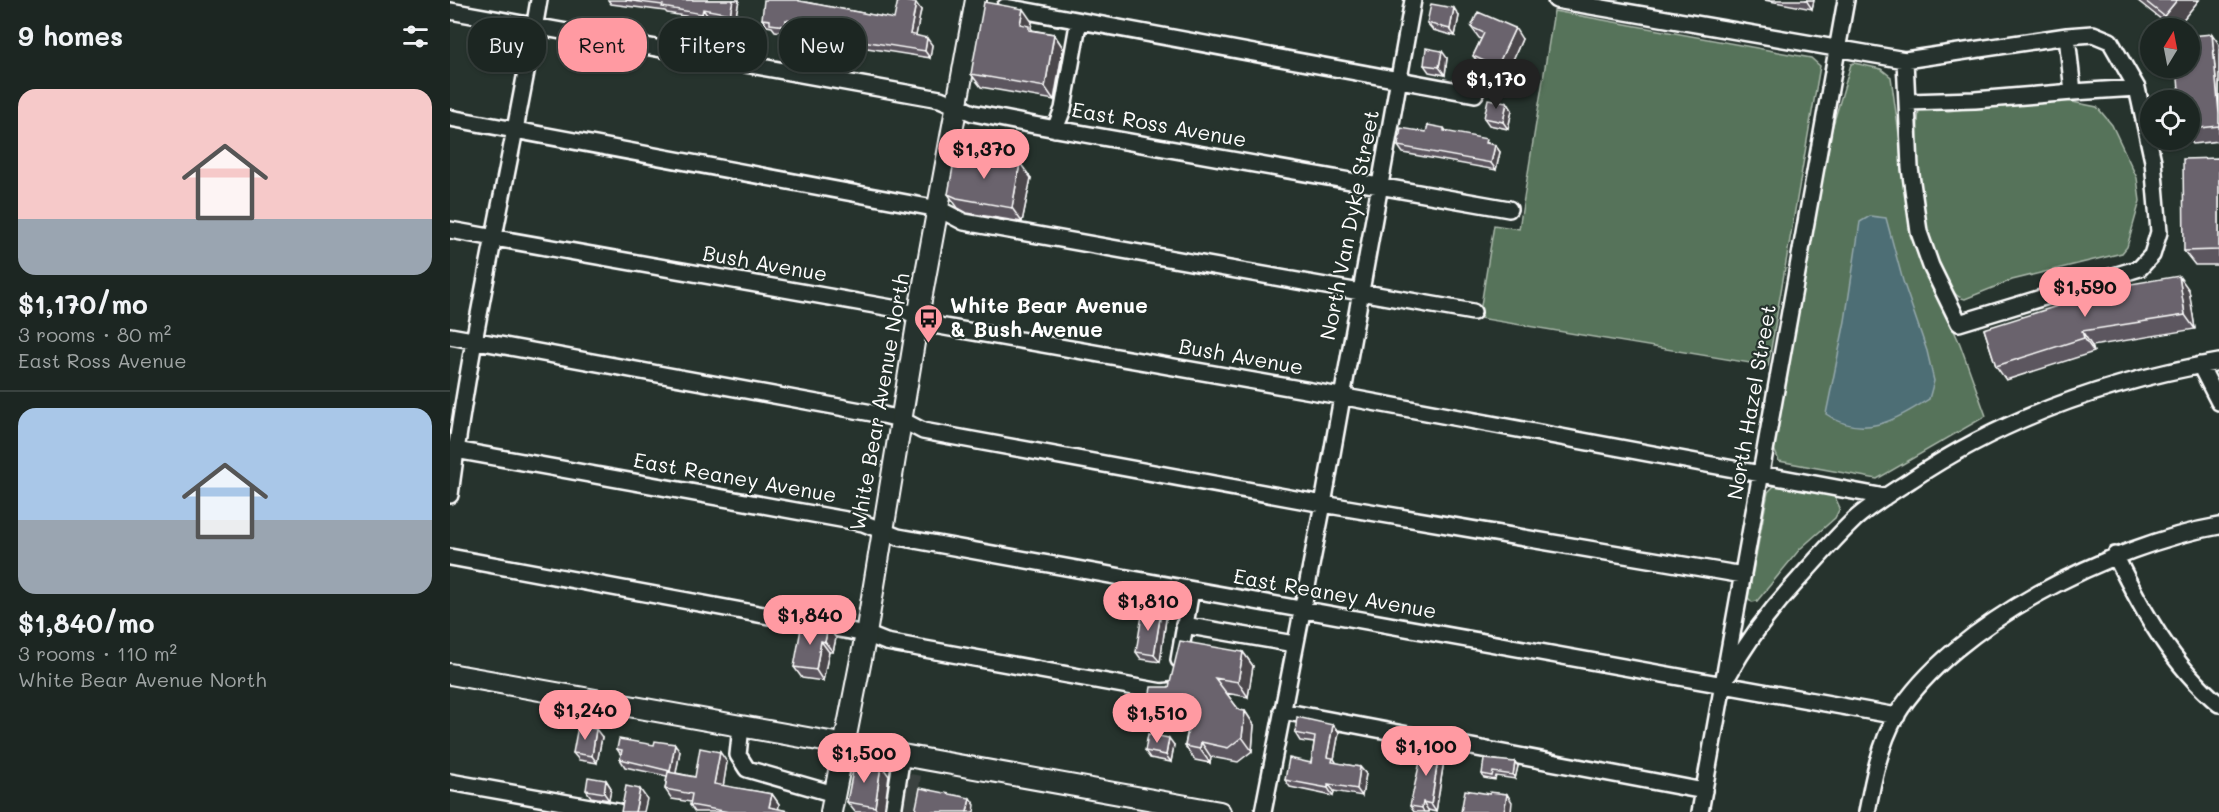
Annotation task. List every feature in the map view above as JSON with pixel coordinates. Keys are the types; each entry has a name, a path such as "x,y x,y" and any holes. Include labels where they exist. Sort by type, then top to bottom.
{"main road":[{"name":"White Bear Avenue North","path":"834,807 843,744 866,634 900,419 975,1"},
{"path":"450,674 1220,812"}],"street":[{"path":"536,18 539,0"},
{"name":"North Van Dyke Street","path":"1263,812 1323,504 1340,396 1413,0"},
{"path":"1556,0 1905,60 2067,36 2093,34 2110,41 2137,88 2153,161 2159,232 2152,255 2140,268 1959,323 1931,266 1919,232 1910,168 1905,60"},
{"name":"North Hazel Street","path":"1700,812 1845,0"},
{"path":"975,1 1475,94"},
{"name":"East Ross Avenue","path":"450,11 489,18"},
{"path":"1055,129 1063,109 1077,30 1081,21"},
{"name":"East Ross Avenue","path":"546,28 940,99 973,113 1055,129 1380,184 1509,209"},
{"path":"2067,36 2073,92"},
{"path":"450,495 453,449 526,72"},
{"path":"1908,102 1975,100 2137,88"},
{"path":"450,118 939,209 964,222 1473,312"},
{"name":"Bush Avenue","path":"450,230 903,310 939,326 1340,396 1885,497"},
{"path":"450,336 900,419 923,431 1323,504 1743,575"},
{"path":"1723,684 1751,635 1769,611 1830,544 1857,518 1934,464 2027,416 2115,384 2219,362"},
{"path":"2200,365 2219,402"},
{"name":"East Reaney Avenue","path":"453,449 863,523 898,537 1897,716"},
{"path":"1867,812 1880,757 1897,716 1942,663 2002,616 2038,593 2115,555 2161,539 2219,526"},
{"path":"2115,555 2156,631 2182,666 2219,704"},
{"path":"450,557 866,634 886,642 1162,692 1170,690 1176,680 1191,590"},
{"path":"1184,625 1294,644"},
{"path":"1282,711 1704,791"},
{"path":"741,726 738,755 747,769 834,807"},
{"path":"893,812 902,755"},
{"path":"450,782 618,812"}],"shaded area":[{"path":"868,766 921,776 915,812 854,812 862,770"}],"green space":[{"path":"1554,11 1811,58 1820,66 1768,366 1479,318 1494,225 1519,229"},
{"path":"1851,64 1881,69 1891,77 1914,241 1960,344 1986,416 1877,479 1779,461 1774,449 1830,135"},
{"path":"2053,98 2097,107 2112,125 2137,178 2140,201 2127,247 2122,253 2012,280 1965,299 1961,298 1952,290 1936,256 1924,214 1917,150 1919,106 1948,111"},
{"path":"1774,486 1834,495 1840,508 1835,518 1800,549 1757,601 1752,602 1748,598 1768,492"}],"water":[{"path":"1870,216 1886,218 1934,381 1929,399 1904,414 1879,424 1853,426 1826,414 1845,321 1860,222"}],"building":[{"path":"625,0 733,0 730,14 703,9 702,14 662,7 663,5"},
{"path":"764,0 799,0 894,19 898,0 916,3 910,34 927,38 925,51 866,42 866,18 779,18 779,25 770,24 770,20 762,18"},
{"path":"2144,0 2177,0 2164,16"},
{"path":"984,2 1023,9 1020,24 1029,26 1029,30 1054,34 1045,87 971,74"},
{"path":"1431,4 1454,8 1450,29 1427,23"},
{"path":"1478,12 1515,28 1497,67 1473,56 1484,33 1471,27"},
{"path":"2212,34 2219,126 2200,128 2200,90 2179,90 2178,78 2200,78 2200,35"},
{"path":"1426,48 1442,51 1439,67 1424,65"},
{"path":"1488,99 1507,102 1503,122 1484,118"},
{"path":"1428,125 1444,128 1444,131 1487,139 1486,143 1495,145 1491,163 1398,146 1401,128 1426,132"},
{"path":"956,151 1020,163 1012,208 957,198 948,194"},
{"path":"2219,158 2219,250 2184,251 2183,159"},
{"path":"2179,276 2185,315 2082,331 2084,338 1996,366 1984,329 2089,296 2088,291"},
{"path":"1143,609 1161,612 1154,655 1136,652"},
{"path":"802,623 828,627 825,642 821,641 816,670 794,667"},
{"path":"1180,641 1243,652 1238,682 1215,678 1239,710 1245,711 1242,737 1228,748 1201,742 1200,749 1185,746 1191,715 1170,711 1171,704 1149,699 1151,687 1169,687"},
{"path":"1297,717 1333,725 1327,757 1333,758 1332,762 1360,767 1357,789 1328,784 1328,788 1285,780 1289,758 1311,763 1315,737 1295,733"},
{"path":"578,726 596,729 592,756 573,753"},
{"path":"1148,734 1169,738 1166,755 1145,751"},
{"path":"619,739 654,745 655,741 675,744 670,771 620,759 622,750 617,749"},
{"path":"1424,744 1440,747 1431,804 1423,802 1422,808 1410,806"},
{"path":"700,748 720,752 714,784 772,794 769,807 789,812 729,812 690,805 692,794 665,789 668,772 695,777"},
{"path":"1484,759 1515,762 1513,775 1493,772 1492,776 1482,774"},
{"path":"855,760 881,765 875,807 847,802"},
{"path":"588,777 606,780 604,793 586,790"},
{"path":"626,786 640,789 635,812 621,812"},
{"path":"920,788 970,798 967,812 915,812"},
{"path":"1465,790 1507,794 1504,812 1461,812"}],"place":[{"name":"White Bear Avenue & Bush Avenue","path":"929,344"}]}
